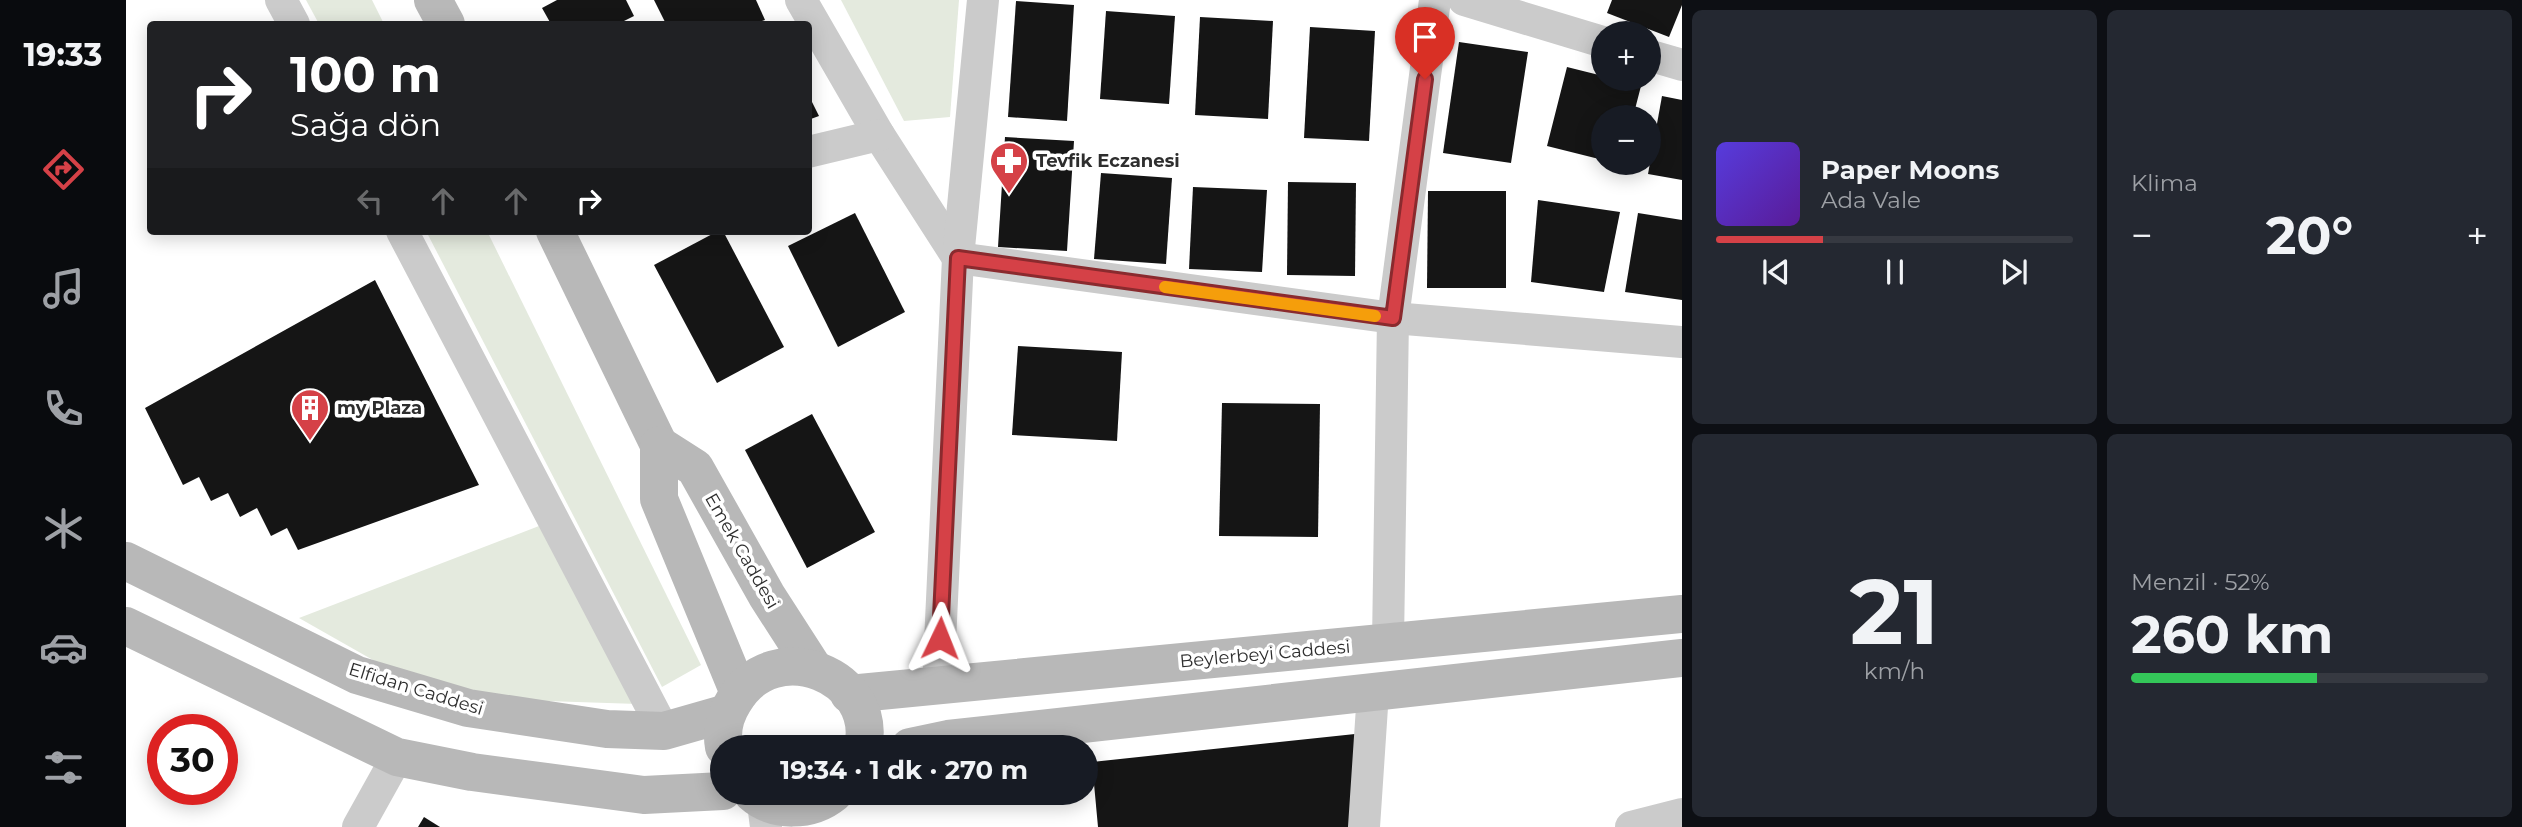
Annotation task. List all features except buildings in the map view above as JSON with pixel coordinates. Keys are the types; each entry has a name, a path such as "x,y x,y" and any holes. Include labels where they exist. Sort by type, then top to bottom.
{"street":[{"path":"281,0 292,21"},
{"path":"433,0 444,21"},
{"path":"801,0 879,135 958,258 1393,318 1682,342"},
{"path":"938,685 958,258 983,0"},
{"path":"1388,642 1393,318 1435,0"},
{"path":"1464,0 1591,38"},
{"path":"1661,59 1682,65"},
{"path":"812,151 879,135"},
{"path":"404,235 664,731"},
{"path":"557,235 659,444 659,499 730,718"},
{"name":"Emek Caddesi","path":"659,444 695,468 767,596 814,669"},
{"name":"Elfidan Caddesi","path":"126,561 357,675 468,708 607,729 664,731 730,718"},
{"name":"Beylerbeyi Caddesi","path":"849,694 1682,614"},
{"path":"126,626 397,757 472,772 644,795 710,792"},
{"path":"984,735 1682,658"},
{"name":"Emek Caddesi","path":"730,718 755,677 776,668 798,666 814,669 839,682 849,694 862,720 863,735"},
{"path":"1364,827 1373,692"},
{"path":"358,827 397,757"},
{"path":"760,808 836,805"},
{"path":"1631,827 1682,814"}],"shaded area":[{"path":"306,0 372,0 382,21 317,21"},
{"path":"841,0 959,0 950,117 904,121"},
{"path":"428,235 489,235 701,665 662,687"},
{"path":"539,526 638,704 489,699 380,664 299,618"}],"slow traffic":[{"path":"1165,287 1375,316"}],"place":[{"name":"Tevfik Eczanesi","path":"1009,195"},
{"name":"my Plaza","path":"310,442"}],"route":[{"path":"940,638 958,258 1393,318 1425,79"}]}
